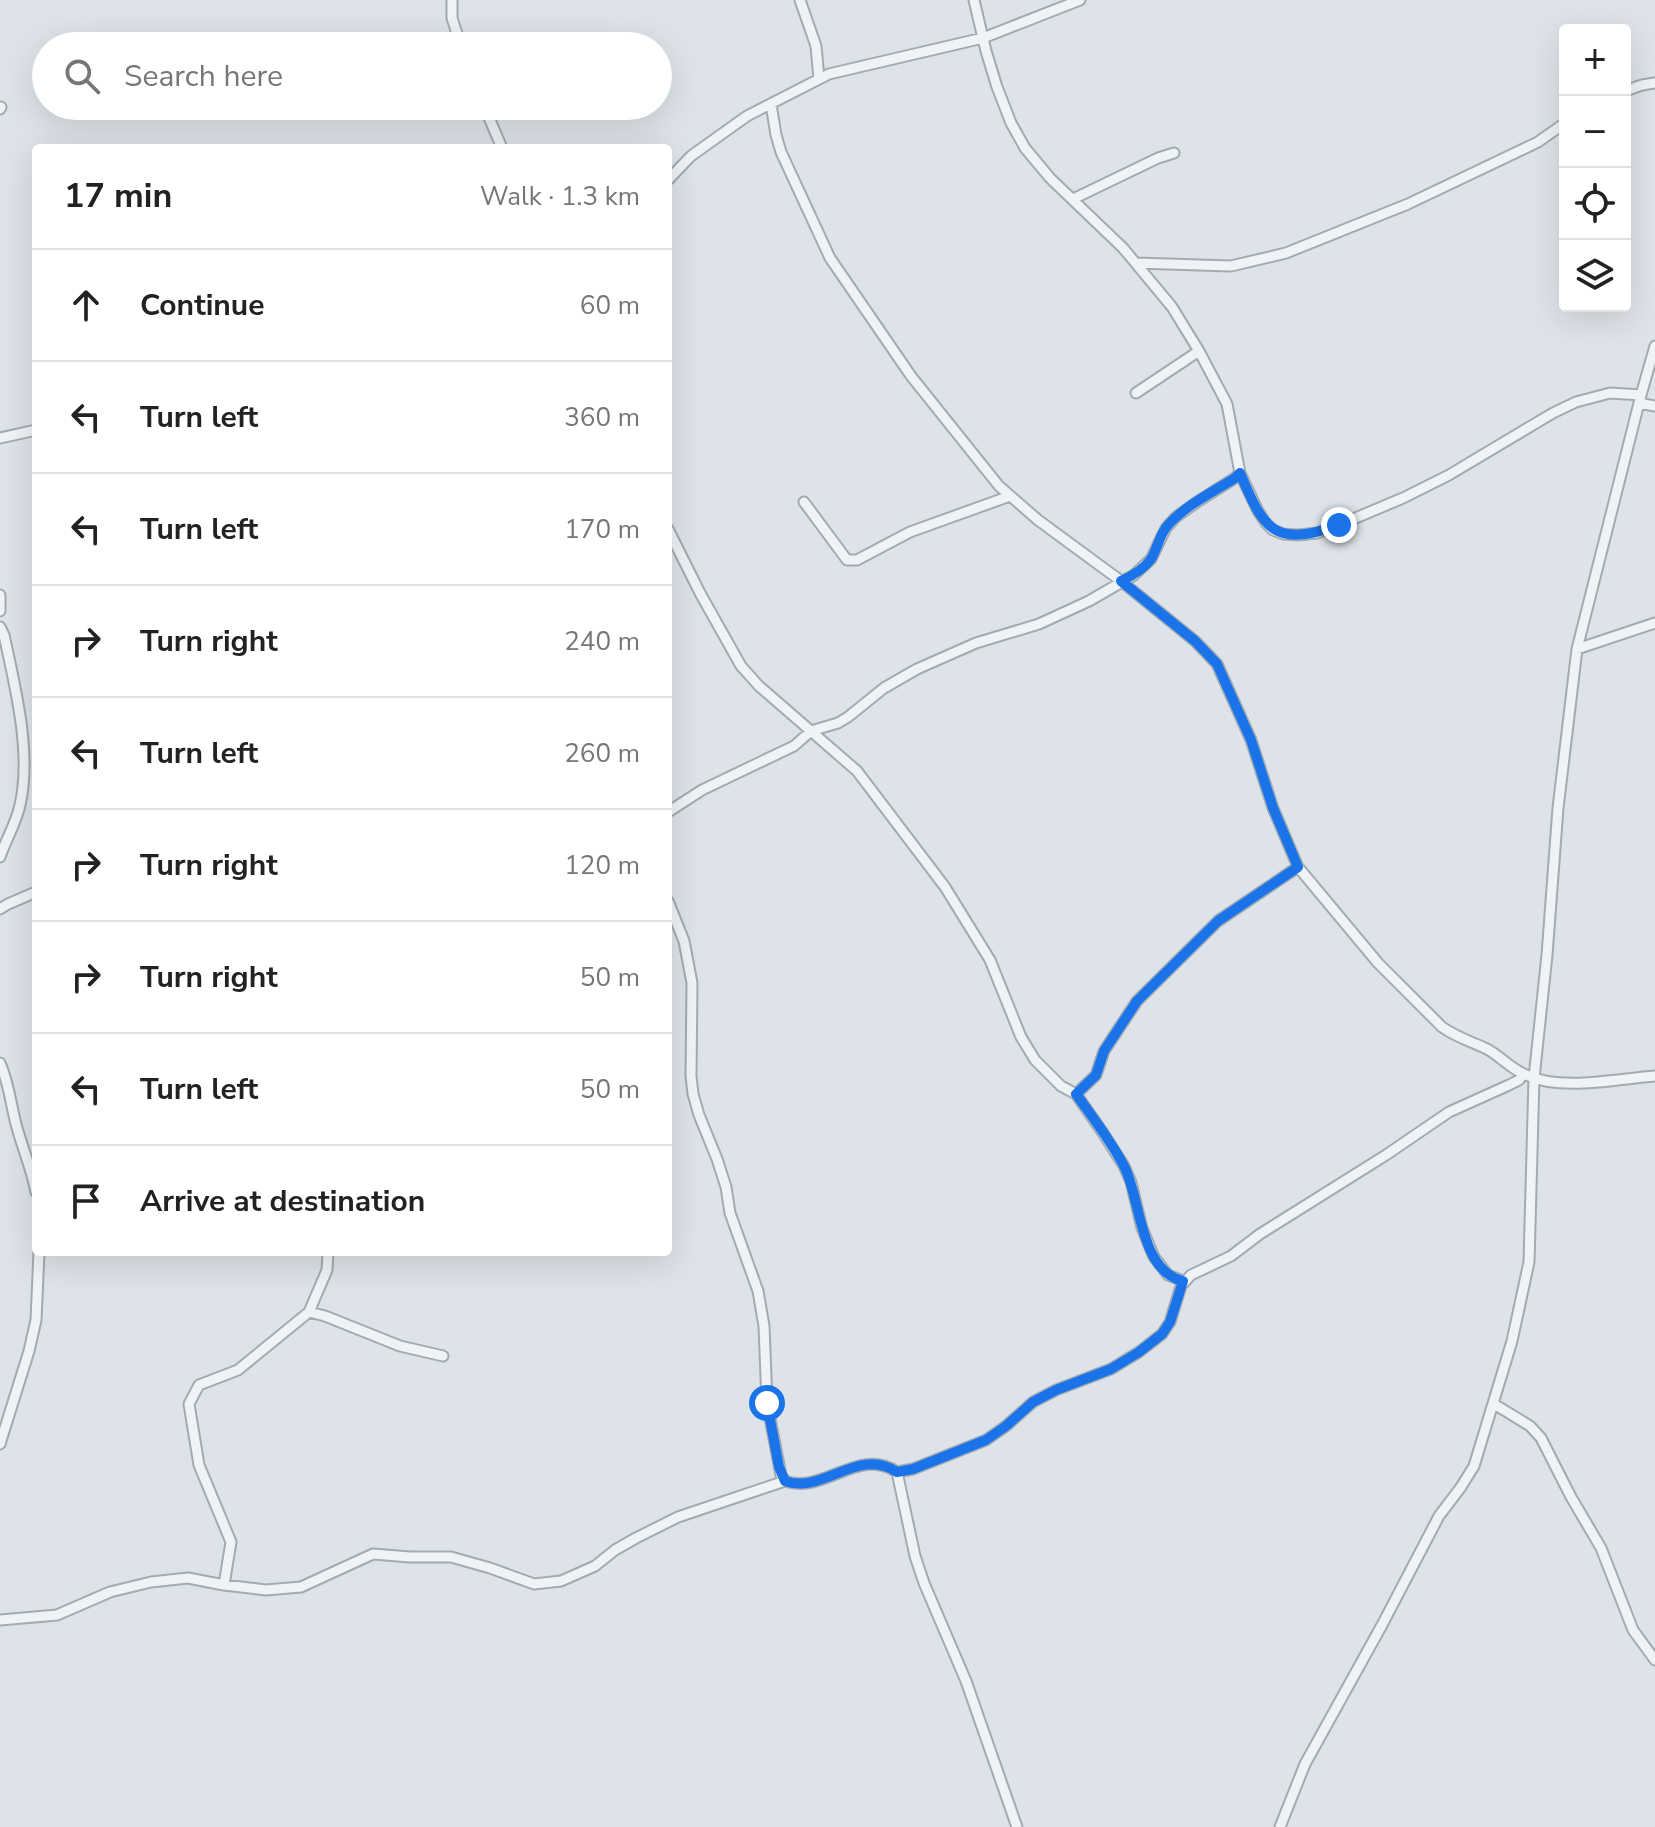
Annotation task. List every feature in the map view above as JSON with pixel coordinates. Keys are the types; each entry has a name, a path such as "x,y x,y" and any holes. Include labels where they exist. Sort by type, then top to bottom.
{"street":[{"path":"452,0 452,18 456,32"},
{"path":"800,0 816,46 819,79"},
{"path":"974,0 997,87 1025,148 1050,178 1136,263 1172,307 1227,404 1240,473 1258,511 1273,530 1283,534 1317,533 1403,498 1576,402 1610,393 1640,399 1655,406"},
{"path":"672,176 691,156 747,116 829,74 983,38 1080,0"},
{"path":"1631,89 1655,83"},
{"path":"771,104 781,152 830,258 911,376 999,486 1038,520 1195,641 1217,664 1251,740 1273,808 1298,867 1378,963 1451,1034 1490,1051 1523,1074 1576,1082 1655,1076"},
{"path":"490,120 500,144"},
{"path":"1136,263 1231,266 1286,253 1408,204 1538,142 1559,127"},
{"path":"1073,199 1174,153"},
{"path":"1151,280 1158,264"},
{"path":"1280,1827 1305,1764 1439,1516 1474,1466 1512,1341 1529,1262 1534,1078 1558,808 1577,649 1655,346"},
{"path":"1136,393 1199,351"},
{"path":"0,438 32,431"},
{"path":"672,809 702,790 794,746 811,731 838,723 884,688 917,669 976,643 1068,612 1134,575 1151,559 1160,538 1176,517 1240,473"},
{"path":"804,502 847,560 857,560 910,532 1010,496"},
{"path":"672,537 741,666 759,686 857,771 945,887 990,960 1021,1037 1035,1060 1061,1086 1076,1094 1124,1166 1154,1257 1168,1275 1183,1281"},
{"path":"0,595 0,611"},
{"path":"1577,649 1655,623"},
{"path":"0,627 16,697 23,746 23,786 13,826 0,857"},
{"path":"1076,1094 1096,1075 1104,1051 1137,1001 1218,921 1298,867"},
{"path":"3,903 32,893"},
{"path":"672,911 684,941 690,972 693,1094 717,1159 730,1213 758,1291 764,1326 770,1426 785,1481"},
{"path":"0,1063 18,1130 32,1163"},
{"path":"899,1477 986,1440 1033,1402 1111,1369 1139,1352 1162,1334 1170,1322 1183,1281 1191,1275 1231,1256 1449,1112 1519,1080 1523,1074"},
{"path":"0,1444 36,1320 39,1256"},
{"path":"224,1585 231,1542 199,1465 189,1404 199,1385 238,1370 309,1312 327,1270 328,1256"},
{"path":"309,1312 400,1346 443,1356"},
{"path":"1494,1404 1530,1426 1541,1438 1601,1548 1633,1630 1655,1660"},
{"path":"0,1620 57,1615 110,1592 151,1582 188,1578 266,1590 301,1587 373,1554 451,1557 534,1584 561,1581 595,1566 615,1550 678,1517 785,1481 801,1484 865,1464 878,1463 889,1466 899,1477 915,1556 966,1681 1017,1827"}],"route":[{"path":"767,1403 781,1475 791,1484 822,1479 865,1464 878,1463 897,1472 913,1469 986,1440 1033,1402 1111,1369 1162,1334 1170,1322 1183,1281 1168,1275 1154,1257 1124,1166 1076,1094 1096,1075 1104,1051 1137,1001 1218,921 1298,867 1273,808 1251,740 1217,664 1195,641 1121,581 1134,575 1151,559 1160,538 1176,517 1240,473 1258,511 1273,530 1298,535 1317,533 1339,525"}]}
